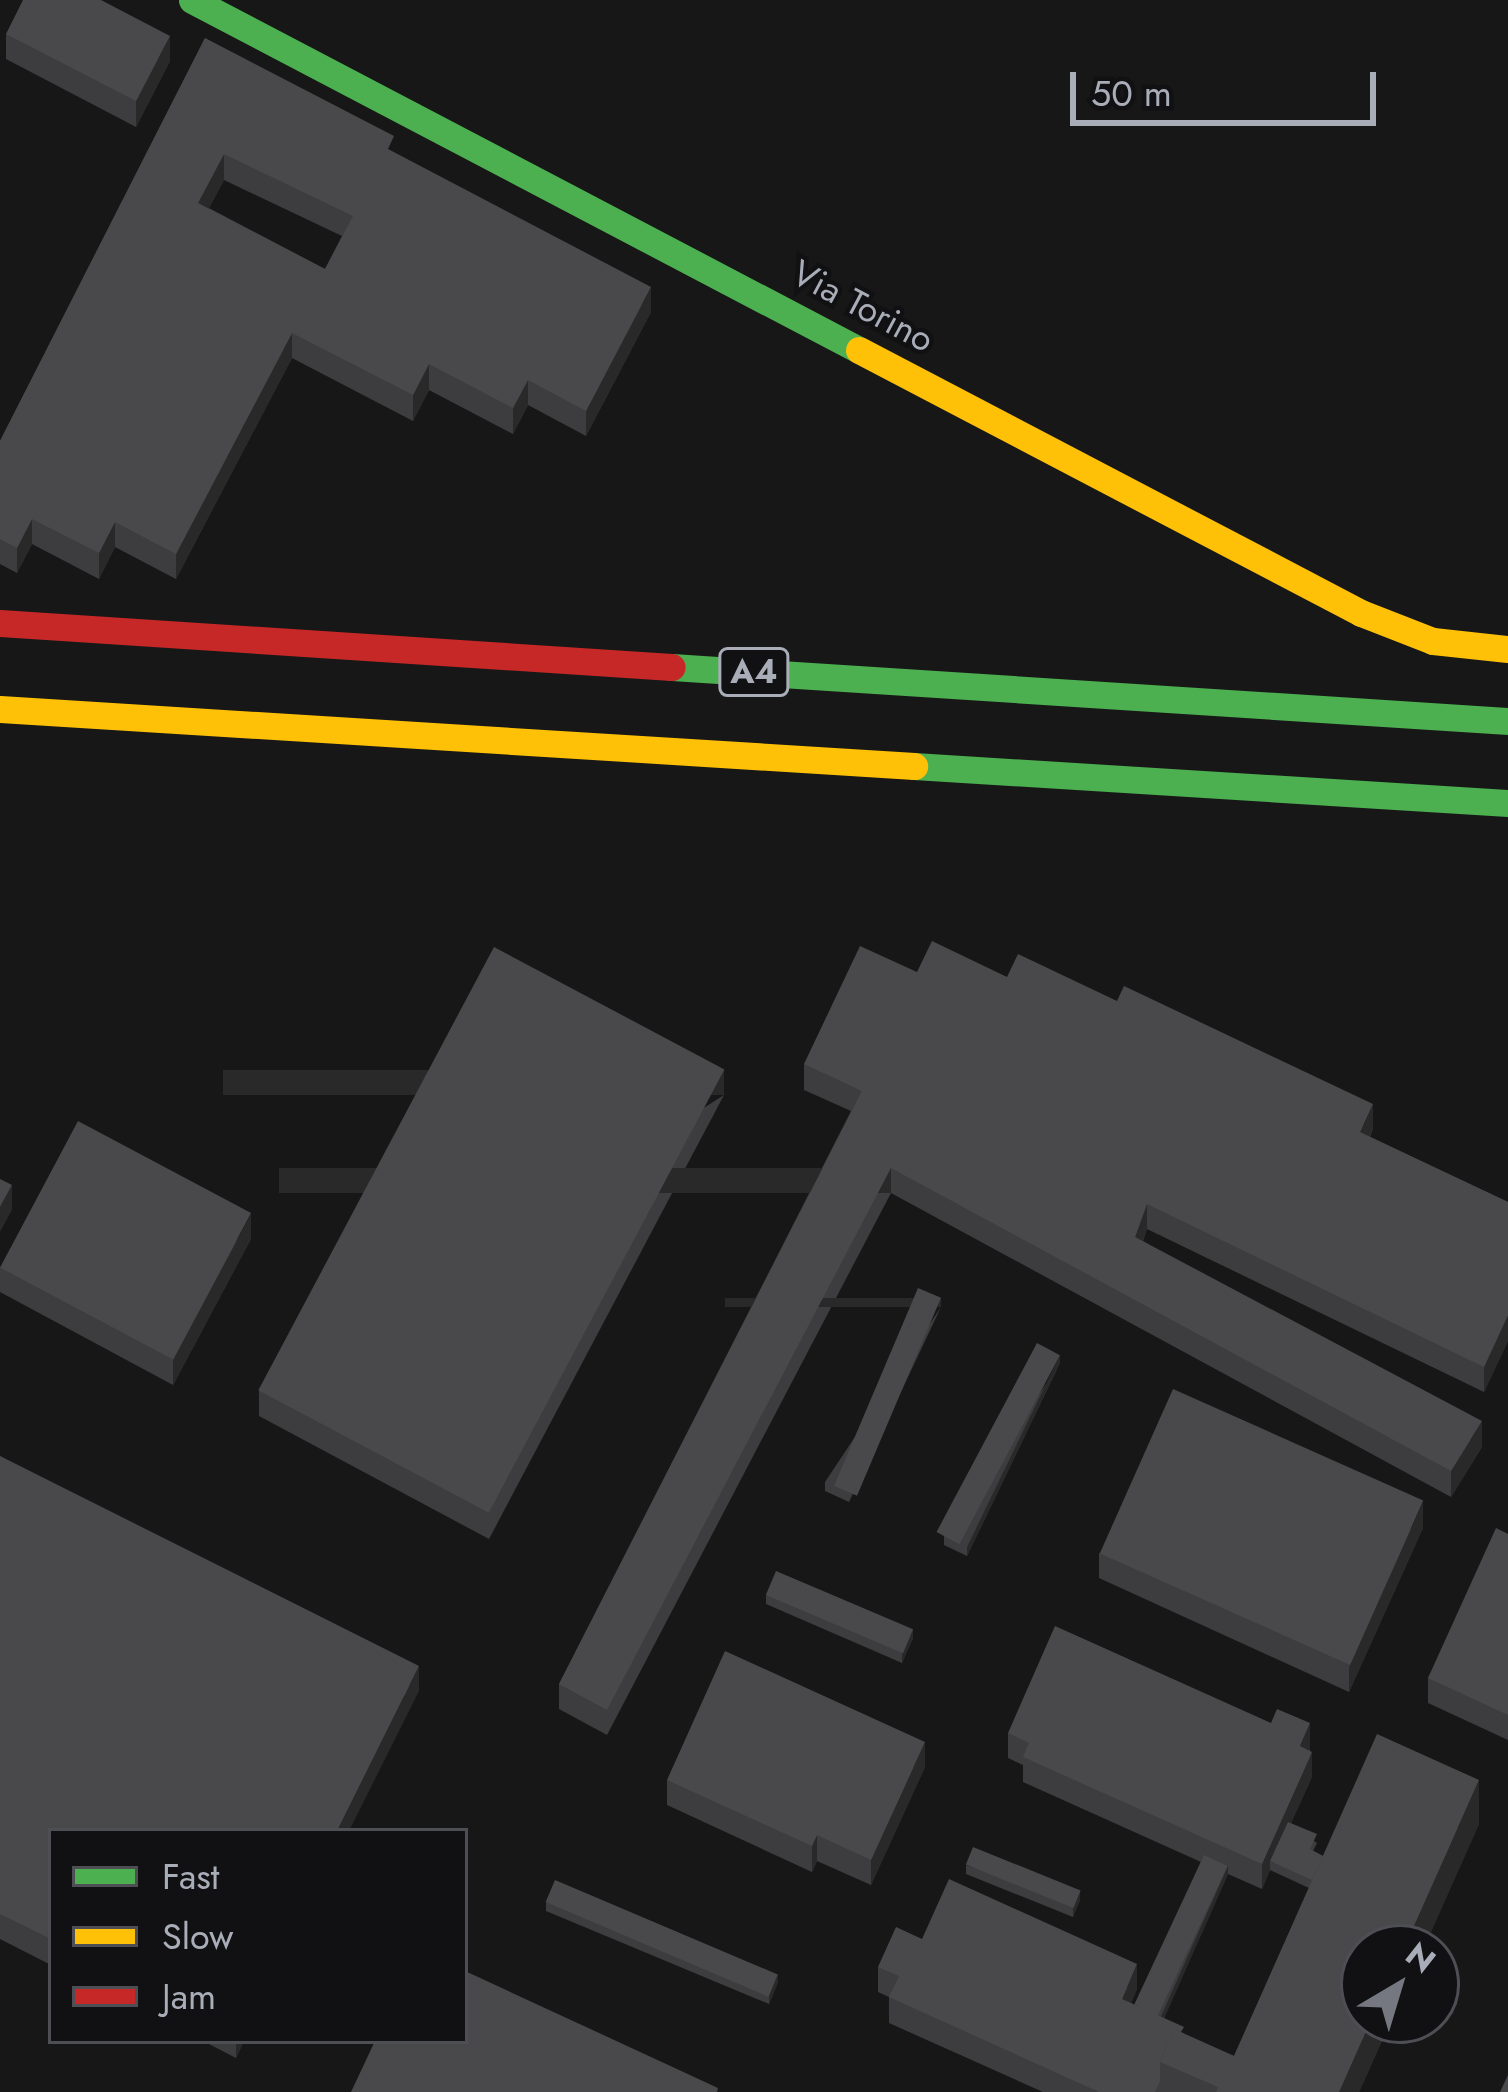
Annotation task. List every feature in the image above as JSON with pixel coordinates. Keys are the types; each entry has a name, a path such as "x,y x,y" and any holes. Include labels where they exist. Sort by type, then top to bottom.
{"main road":[{"name":"Via Torino","path":"192,0 1361,613 1433,640 1508,649"},
{"name":"A4","path":"0,623 1508,721"},
{"path":"0,709 1508,803"}],"building":[{"path":"23,0 101,0 170,36 136,101 6,34"},
{"path":"205,38 394,136 388,149 651,287 586,411 528,380 513,408 429,364 413,395 292,333 176,554 115,522 99,553 32,519 17,548 0,539 0,441","holes":["224,154 353,216 325,269 198,203"]},
{"path":"932,941 1007,977 1018,954 1117,1001 1124,986 1373,1104 1360,1132 1508,1202 1508,1315 1484,1367 1147,1204 1135,1237 1482,1421 1451,1471 891,1168 607,1710 559,1684 862,1091 804,1064 860,946 917,972"},
{"path":"494,947 724,1070 489,1513 258,1390"},
{"path":"78,1121 251,1213 173,1360 0,1268"},
{"path":"0,1179 12,1185 0,1207"},
{"path":"918,1288 941,1298 857,1496 834,1486"},
{"path":"1037,1343 1060,1355 959,1544 937,1532"},
{"path":"1173,1389 1423,1500 1350,1665 1100,1553"},
{"path":"0,1456 419,1666 338,1828 48,1828 48,1938 0,1914"},
{"path":"1496,1528 1508,1534 1508,1715 1428,1678"},
{"path":"776,1571 913,1629 903,1653 766,1595"},
{"path":"1055,1626 1271,1723 1277,1709 1310,1723 1300,1746 1312,1752 1262,1864 1023,1757 1029,1743 1008,1733"},
{"path":"725,1651 925,1742 871,1860 817,1835 812,1846 667,1780"},
{"path":"1377,1734 1479,1780 1415,1924 1340,1924 1340,2044 1360,2044 1339,2092 1216,2092 1218,2087 1160,2062 1174,2029 1234,2056"},
{"path":"1288,1822 1317,1834 1310,1849 1323,1856 1312,1880 1270,1861"},
{"path":"973,1847 1081,1890 1073,1908 966,1865"},
{"path":"1204,1855 1228,1866 1158,2016 1134,2005"},
{"path":"949,1879 1137,1964 1122,1999 1184,2027 1181,2032 1174,2029 1160,2062 1155,2092 1099,2092 889,1997 899,1976 878,1967 896,1927 922,1939"},
{"path":"555,1880 778,1975 768,1997 546,1902"},
{"path":"468,1972 718,2088 717,2092 351,2092 374,2044 468,2044"}],"traffic: fast":[{"path":"192,0 859,350"},
{"path":"672,667 1508,721"},
{"path":"914,766 1508,803"}],"traffic: slow":[{"path":"859,350 1361,613 1433,641 1508,649"},
{"path":"0,709 914,766"}],"traffic: jam":[{"path":"0,623 672,667"}]}
